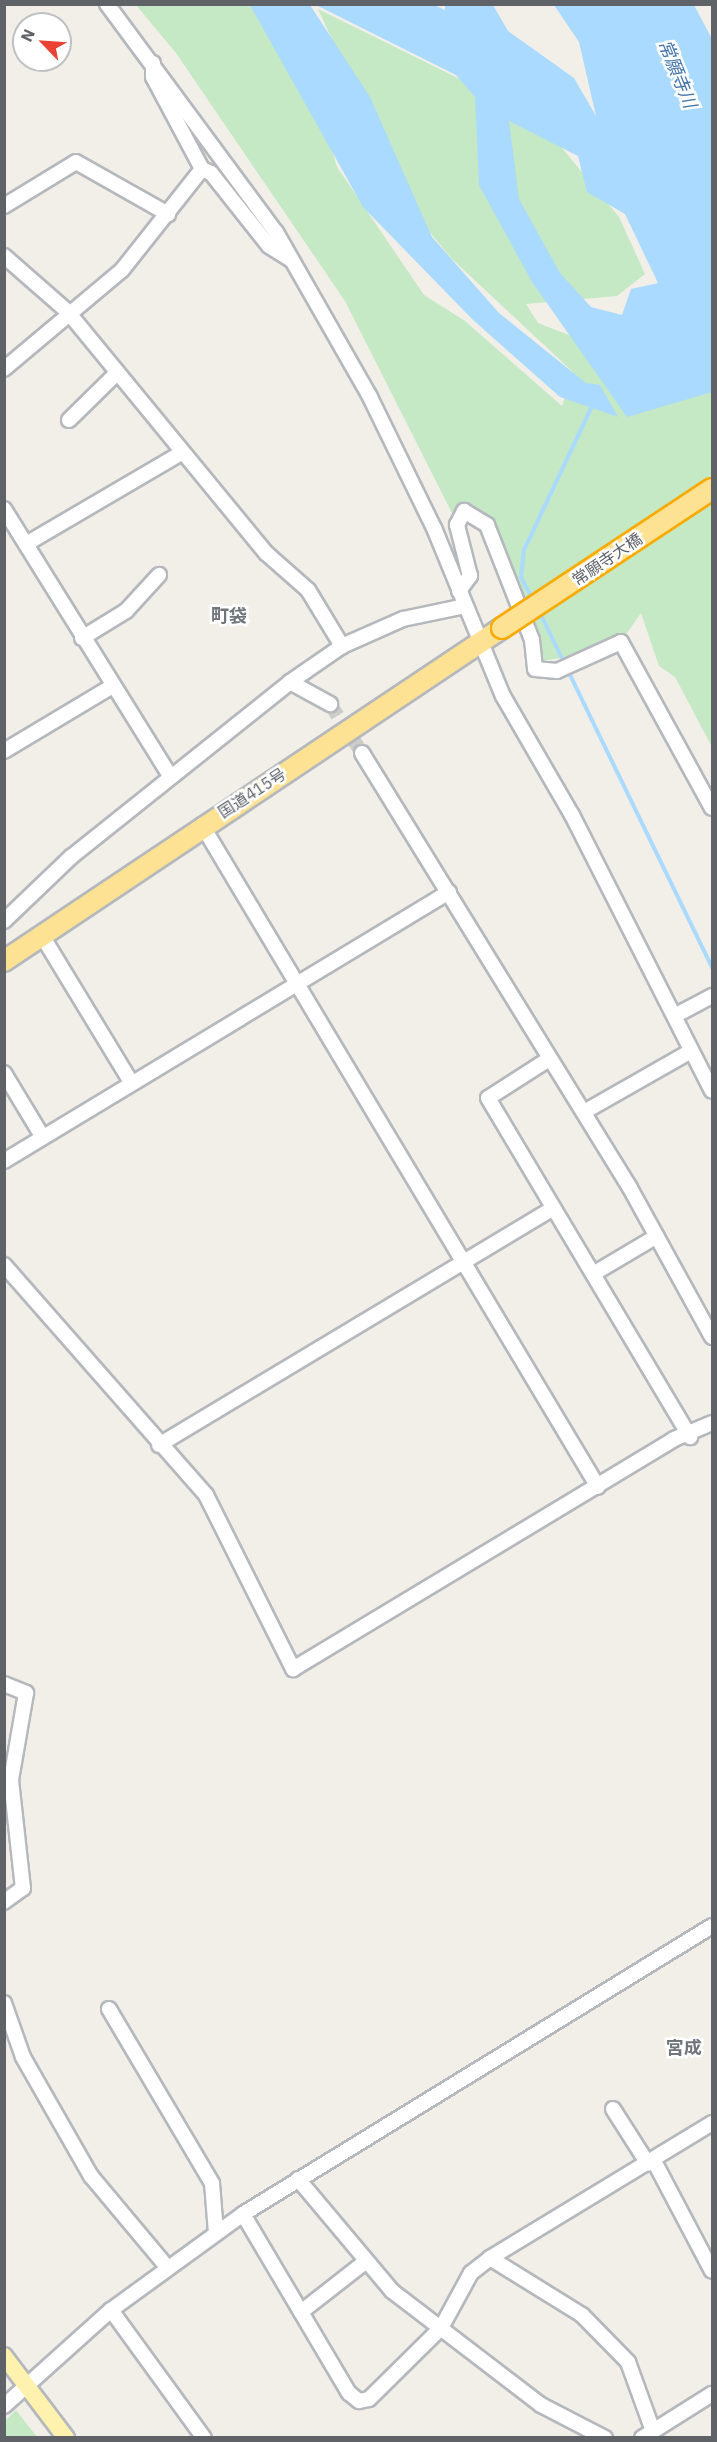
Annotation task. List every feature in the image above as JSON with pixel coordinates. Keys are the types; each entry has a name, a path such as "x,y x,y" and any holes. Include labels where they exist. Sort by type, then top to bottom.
{"highway":[{"name":"常願寺大橋","path":"502,628 712,489"},
{"name":"国道415号","path":"4,961 202,825 502,628"}],"main road":[{"path":"4,2356 66,2438"}],"street":[{"path":"107,4 153,63 291,261 375,407 459,591 480,644 676,1015 691,1051 712,1091"},
{"path":"153,63 153,77 202,169 211,173 269,246 291,261"},
{"path":"4,206 76,162 168,214"},
{"path":"4,369 68,312 122,270 202,169"},
{"path":"4,256 68,312 181,453 266,554 308,590 342,646"},
{"path":"69,420 117,373"},
{"path":"26,544 181,453"},
{"path":"4,509 111,687 170,776"},
{"path":"459,591 470,576 457,525 464,511 487,525 532,640 535,669 556,672 621,642 712,808"},
{"path":"82,638 126,611 159,575"},
{"path":"4,921 170,776 290,682 342,646 403,619 465,606"},
{"path":"290,682 330,704"},
{"path":"4,751 111,687"},
{"path":"362,753 549,1059 584,1112 657,1236 712,1337"},
{"path":"202,825 598,1487"},
{"path":"4,1161 449,892"},
{"path":"41,934 131,1083"},
{"path":"676,1015 712,996"},
{"path":"584,1112 691,1051"},
{"path":"549,1059 488,1098 690,1437"},
{"path":"4,1073 42,1136"},
{"path":"159,1445 460,1259 553,1208"},
{"path":"593,1274 657,1236"},
{"path":"4,1265 220,1519 293,1669 598,1487 674,1439 690,1437 712,1423"},
{"path":"4,1684 26,1694 11,1780 22,1888 4,1902"},
{"path":"4,2406 111,2310 167,2267 243,2214 712,1926"},
{"path":"4,2003 23,2057 91,2176 167,2267"},
{"path":"109,2009 209,2177 216,2233"},
{"path":"613,2109 651,2162 712,2271"},
{"path":"243,2214 301,2312 359,2401 369,2398 441,2328 471,2273 490,2258 712,2123"},
{"path":"298,2179 365,2262 392,2291 541,2405 605,2438"},
{"path":"490,2258 582,2315 628,2362 647,2434 712,2394"},
{"path":"301,2312 365,2262"},
{"path":"111,2310 204,2438"}],"green space":[{"path":"136,5 265,5 309,75 337,167 424,295 465,321 562,406 573,372 451,258 410,208 318,9 498,98 562,148 619,217 645,274 617,296 526,304 538,323 712,391 712,747 675,677 659,666 641,613 627,633 578,656 539,661 496,528 484,512 469,506 452,513 345,301 176,53"},
{"path":"16,2410 37,2437 5,2437 5,2421"}],"water":[{"name":"常願寺川","path":"432,4 445,10 445,5 493,5 508,31 574,78 596,116 579,42 554,5 694,5 712,39 712,392 627,417 532,282 479,185 475,97 456,75 316,5","holes":["509,121 578,156 587,192 625,214 658,283 631,289 622,315 591,307 560,273 519,199"]},
{"path":"250,5 310,5 370,97 432,237 499,313 586,383 600,385 618,417 560,397 472,319 363,207"}],"waterway":[{"path":"533,600 521,577 524,550 591,408"},
{"path":"538,609 712,968"}],"tunnel":[{"path":"330,704 362,753"}],"district":[{"name":"町袋","path":"229,616"},
{"name":"宮成","path":"684,2048"}]}
